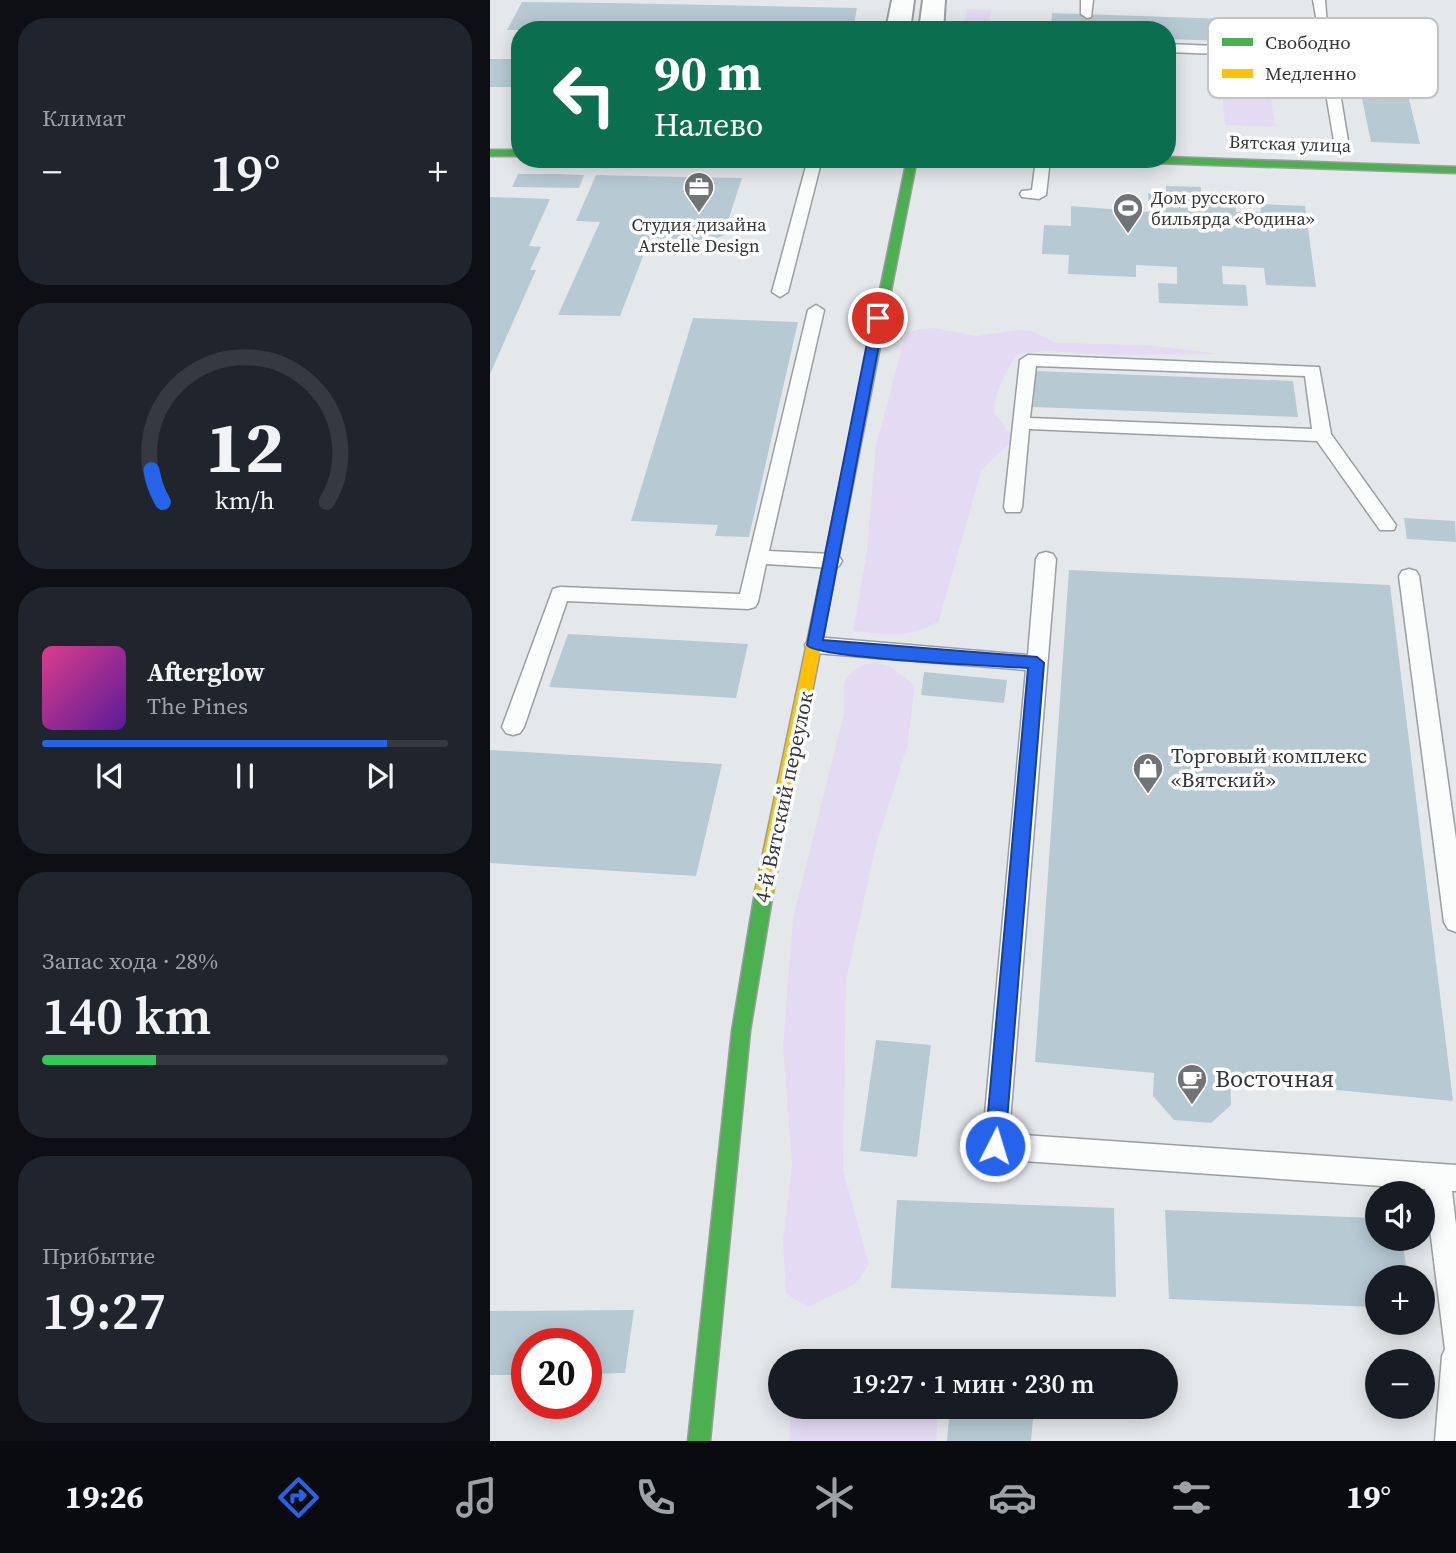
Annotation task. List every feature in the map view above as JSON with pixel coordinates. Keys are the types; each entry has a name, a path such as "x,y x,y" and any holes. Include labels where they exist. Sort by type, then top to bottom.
{"street":[{"path":"900,21 903,0"},
{"path":"931,21 934,0"},
{"path":"490,153 511,153"},
{"name":"Вятская улица","path":"1176,160 1456,170"},
{"name":"4-й Вятский переулок","path":"699,1441 745,1004 755,938 910,168"}],"lane":[{"path":"1087,0 1087,15"},
{"path":"1319,0 1322,18"},
{"path":"1176,48 1208,48"},
{"path":"1334,98 1341,141"},
{"path":"780,292 813,168"},
{"path":"1027,194 1039,195 1042,168"},
{"path":"513,727 560,594 748,602 761,557 816,310"},
{"path":"1013,507 1028,360 1314,371 1322,435 1387,524"},
{"path":"1021,423 1322,435"},
{"path":"761,557 832,561"},
{"path":"1046,559 995,1146 1446,1177 1456,1342"},
{"path":"1409,576 1456,922"},
{"path":"815,645 860,651 1037,663"},
{"path":"1450,1441 1456,1356"}],"shaded area":[{"path":"967,9 991,10 990,21 965,21"},
{"path":"1222,98 1271,98 1275,127 1225,125"},
{"path":"933,328 977,336 1017,330 1032,331 1057,343 1147,345 1221,354 1111,355 1048,351 1018,354 1002,382 994,413 1009,432 1010,443 981,471 939,621 907,633 853,631 867,550 876,445 906,333"},
{"path":"872,662 890,666 915,686 907,747 876,845 846,980 843,1170 869,1265 854,1285 808,1307 786,1294 783,1240 792,1165 783,1046 793,918 844,713 844,686 854,670"},
{"path":"790,1419 938,1419 936,1441 789,1441"}],"building":[{"path":"522,2 857,8 855,21 512,21"},
{"path":"1052,13 1208,18 1208,40 1176,39 1176,21 1052,21"},
{"path":"490,59 511,59 511,87 490,87"},
{"path":"1362,98 1409,98 1420,144 1371,142"},
{"path":"518,174 584,175 579,188 512,187"},
{"path":"596,175 742,178 723,236 710,240 650,238 620,316 558,315 600,222 576,221"},
{"path":"1166,186 1201,187 1201,194 1234,195 1236,212 1261,212 1260,204 1305,206 1316,287 1266,285 1264,268 1222,266 1223,284 1246,285 1248,306 1159,303 1158,283 1177,284 1177,267 1136,265 1136,277 1068,274 1069,255 1042,254 1044,225 1071,226 1071,206 1149,212 1148,193 1166,194"},
{"path":"490,197 550,199 529,246 541,247 530,270 536,270 490,374"},
{"path":"693,318 798,322 749,537 715,536 718,525 631,521"},
{"path":"1036,371 1293,381 1298,417 1033,407"},
{"path":"1404,518 1455,521 1456,542 1407,539"},
{"path":"1069,570 1390,585 1453,1101 1230,1080 1231,1105 1211,1123 1174,1120 1153,1096 1154,1073 1035,1062"},
{"path":"568,634 748,644 736,698 549,687"},
{"path":"924,672 1007,680 1004,703 921,695"},
{"path":"490,750 722,764 696,876 490,863"},
{"path":"876,1040 931,1045 917,1157 860,1151"},
{"path":"897,1200 1114,1208 1116,1297 891,1288"},
{"path":"1165,1210 1365,1218 1365,1251 1404,1251 1406,1265 1365,1265 1365,1307 1169,1299"},
{"path":"634,1310 625,1373 602,1374 602,1328 511,1328 511,1375 490,1375 490,1311"},
{"path":"949,1419 1033,1419 1031,1441 947,1441"}],"traffic: fast":[{"path":"490,153 511,153"},
{"path":"1176,161 1456,170"},
{"path":"825,590 910,168"},
{"path":"699,1441 741,1031 764,892"}],"traffic: slow":[{"path":"764,892 825,590"}],"place":[{"name":"Студия дизайна Arstelle Design","path":"699,214"},
{"name":"Дом русского бильярда «Родина»","path":"1128,235"},
{"name":"Торговый комплекс «Вятский»","path":"1148,795"},
{"name":"Восточная","path":"1192,1106"}],"route":[{"path":"878,318 815,645 860,651 1037,663 995,1146"}]}
